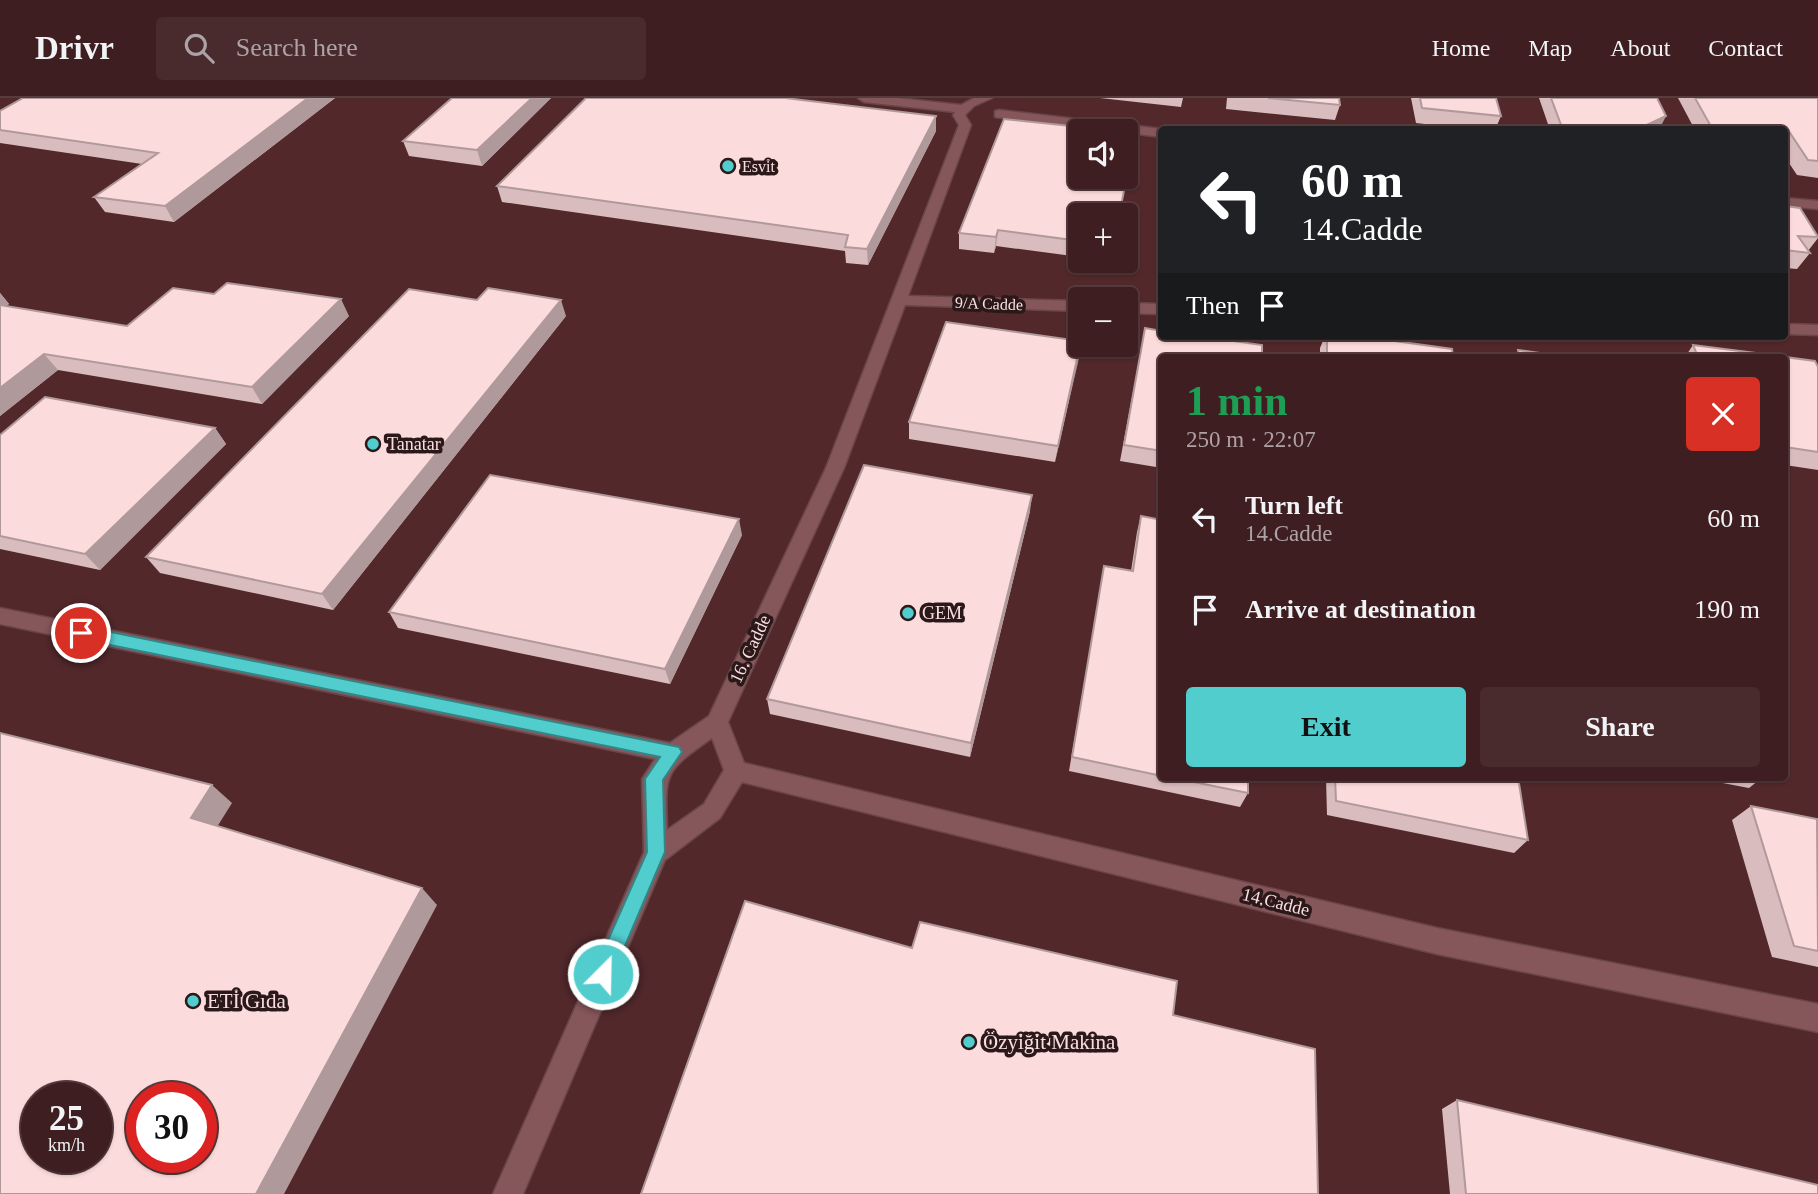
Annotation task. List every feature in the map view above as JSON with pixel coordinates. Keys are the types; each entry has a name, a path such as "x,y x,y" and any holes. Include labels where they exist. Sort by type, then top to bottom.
{"street":[{"path":"864,98 973,120 970,103 1158,131"},
{"path":"992,106 1000,108 994,98"},
{"name":"16. Cadde","path":"717,722 835,468 899,300 973,120"},
{"path":"1788,202 1818,205"},
{"name":"9/A Cadde","path":"899,300 1068,306"},
{"path":"1138,308 1158,309"},
{"path":"1788,329 1818,330"},
{"path":"0,616 673,752"},
{"path":"508,1194 656,852 654,779 673,752 717,722 736,771 712,811 656,852"},
{"name":"14.Cadde","path":"736,771 1437,941 1818,1018"}],"building":[{"path":"23,98 308,98 165,206 94,197 158,153 0,130 0,111"},
{"path":"452,98 532,98 477,150 403,141"},
{"name":"Esvit","path":"586,98 785,98 936,116 867,249 845,247 848,235 497,186"},
{"path":"1268,98 1339,98 1340,105"},
{"path":"1420,98 1496,98 1501,116 1422,108"},
{"path":"1551,98 1657,98 1666,116 1645,126 1562,126"},
{"path":"1695,98 1818,98 1818,161 1808,160 1788,126 1711,126"},
{"path":"1004,119 1068,126 1068,189 1124,189 1121,203 1068,203 1068,239 998,230 996,237 959,233"},
{"path":"1788,206 1800,208 1818,237 1798,236 1810,253 1788,250"},
{"path":"227,283 341,299 252,387 44,354 0,388 0,305 127,326 173,288 214,294"},
{"name":"Tanatar","path":"488,288 561,300 322,594 146,557 409,289 477,300"},
{"path":"946,322 1068,339 1068,357 1077,357 1058,446 909,422"},
{"path":"1145,328 1158,330 1158,340 1227,340 1262,345 1262,354 1158,354 1158,450 1124,445"},
{"path":"1327,340 1388,340 1452,349 1453,354 1327,354"},
{"path":"1693,345 1763,354 1697,354"},
{"path":"1518,350 1547,354 1519,354"},
{"path":"1788,357 1815,361 1818,367 1818,452 1788,447"},
{"path":"45,397 215,428 85,554 0,536 0,435"},
{"name":"GEM","path":"864,465 1032,495 971,743 767,699"},
{"path":"490,475 739,519 665,669 389,612"},
{"path":"1141,516 1158,519 1158,775 1072,757 1104,566 1133,571"},
{"name":"ETİ Gıda","path":"0,733 212,785 191,818 422,888 256,1194 0,1194"},
{"path":"1189,781 1248,781 1248,793"},
{"path":"1335,781 1519,781 1528,840 1336,801"},
{"path":"1751,806 1817,819 1818,951 1794,946"},
{"name":"Özyiğit Makina","path":"745,901 912,948 920,922 1177,981 1173,1015 1315,1049 1318,1194 641,1194"},
{"path":"1457,1100 1818,1185 1818,1194 1466,1194"}],"place":[{"name":"Esvit","path":"728,166"},
{"name":"Tanatar","path":"373,444"},
{"name":"GEM","path":"908,613"},
{"name":"ETİ Gıda","path":"193,1001"},
{"name":"Özyiğit Makina","path":"969,1042"}],"route":[{"path":"81,633 673,752 654,779 656,852 603,974"}]}
